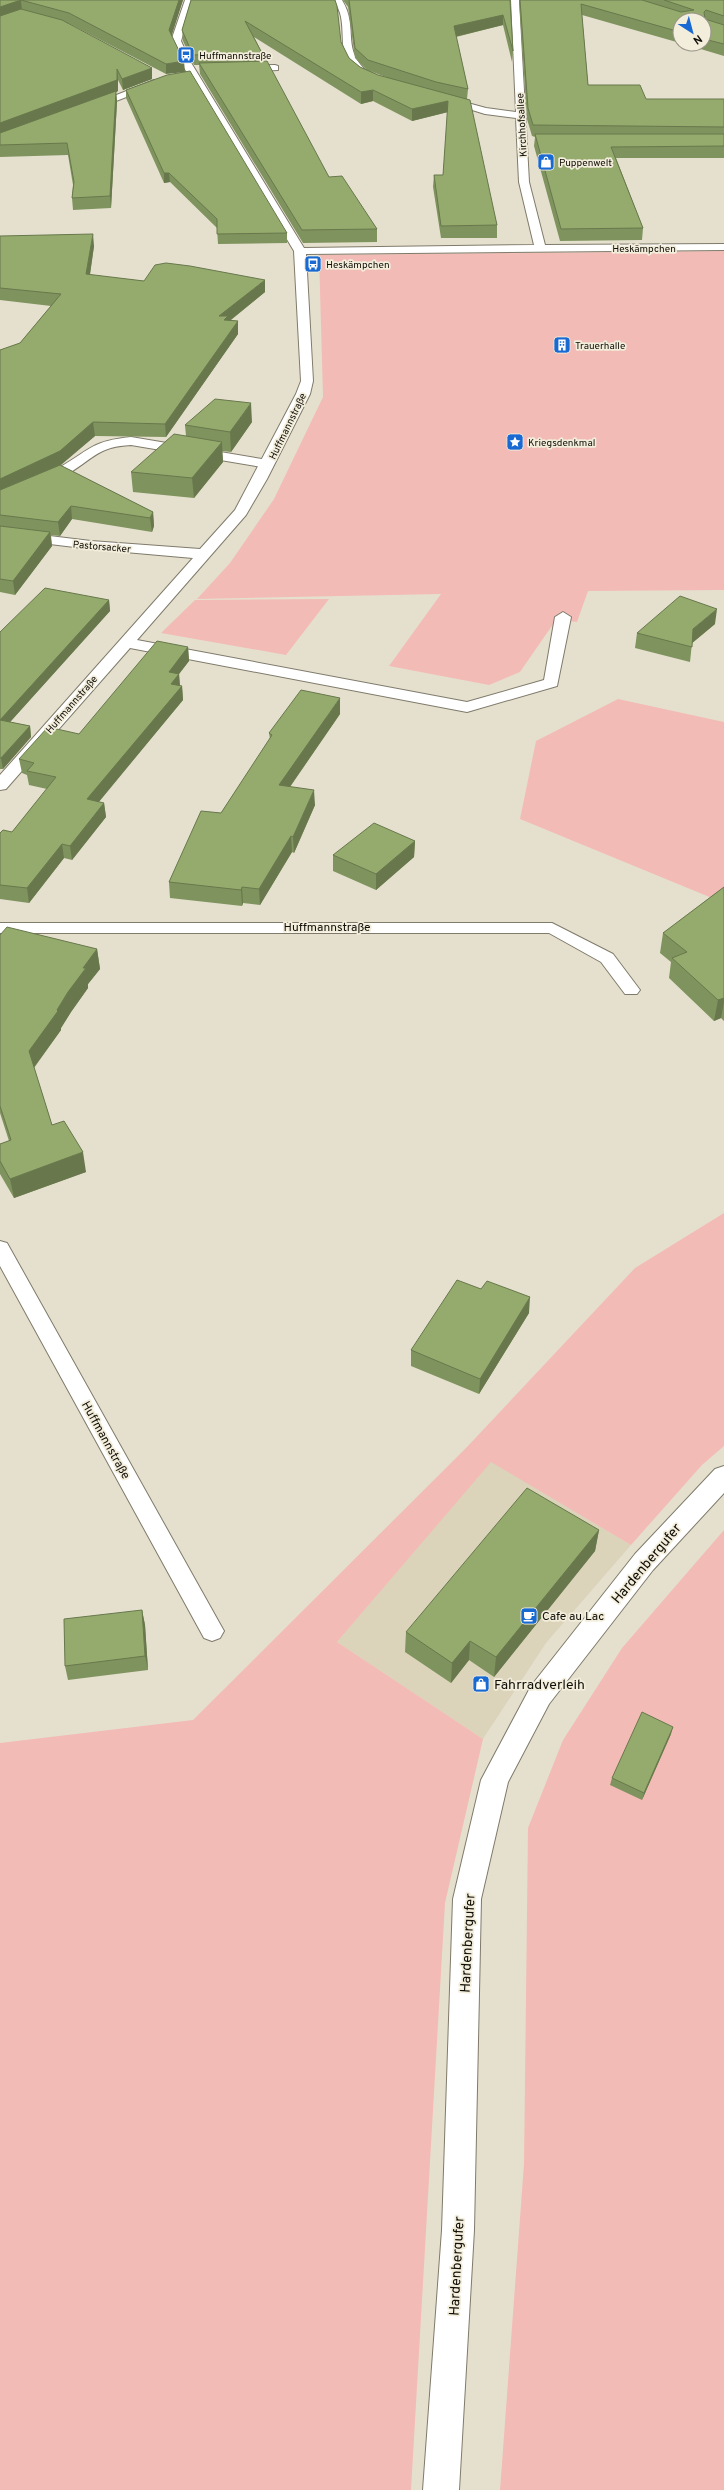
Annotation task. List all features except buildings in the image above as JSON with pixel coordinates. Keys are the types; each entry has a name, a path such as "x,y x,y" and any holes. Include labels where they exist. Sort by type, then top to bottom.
{"street":[{"name":"Huffmannstraße","path":"0,785 241,512 268,464 303,394 307,381 300,250 192,72 176,41 189,0"},
{"path":"338,0 343,7 348,56 354,68 375,78"},
{"name":"Kirchhofsallee","path":"516,0 520,116 527,141 524,182 540,248"},
{"path":"229,69 275,68"},
{"path":"180,77 192,72 206,69"},
{"path":"79,112 165,79 153,74"},
{"path":"431,96 485,111 520,116"},
{"name":"Heskämpchen","path":"300,250 724,247"},
{"name":"Pastorsacker","path":"0,534 91,545 204,554"},
{"path":"126,642 467,707 551,683 563,617"},
{"name":"Hardenbergufer","path":"441,2490 458,2230 467,1899 495,1780 540,1695 644,1562 724,1476"}],"lane":[{"path":"0,499 66,469 89,452 108,443 131,441 268,464"},
{"name":"Huffmannstraße","path":"0,928 552,928 607,958 630,990"},
{"name":"Huffmannstraße","path":"0,1248 212,1631"}],"shaded area":[{"path":"724,251 724,590 588,591 577,622 556,620 520,672 489,685 389,666 441,594 197,599 230,563 274,499 323,397 319,255"},
{"path":"329,599 286,655 161,633 195,600"},
{"path":"618,699 724,722 724,903 520,819 536,741"},
{"path":"724,1213 724,1446 702,1465 631,1545 491,1462 337,1642 483,1739 445,1903 411,2490 0,2490 0,1743 193,1720 466,1448 635,1268"},
{"path":"491,1461 631,1545 546,1643 483,1739 337,1642"},
{"path":"724,1530 724,2490 500,2490 524,2164 528,1828 563,1740 622,1648"}],"place":[{"name":"Huffmannstraße","path":"186,55"},
{"name":"Puppenwelt","path":"546,162"},
{"name":"Heskämpchen","path":"313,264"},
{"name":"Trauerhalle","path":"562,345"},
{"name":"Kriegsdenkmal","path":"515,442"},
{"name":"Cafe au Lac","path":"529,1616"},
{"name":"Fahrradverleih","path":"481,1684"}]}
